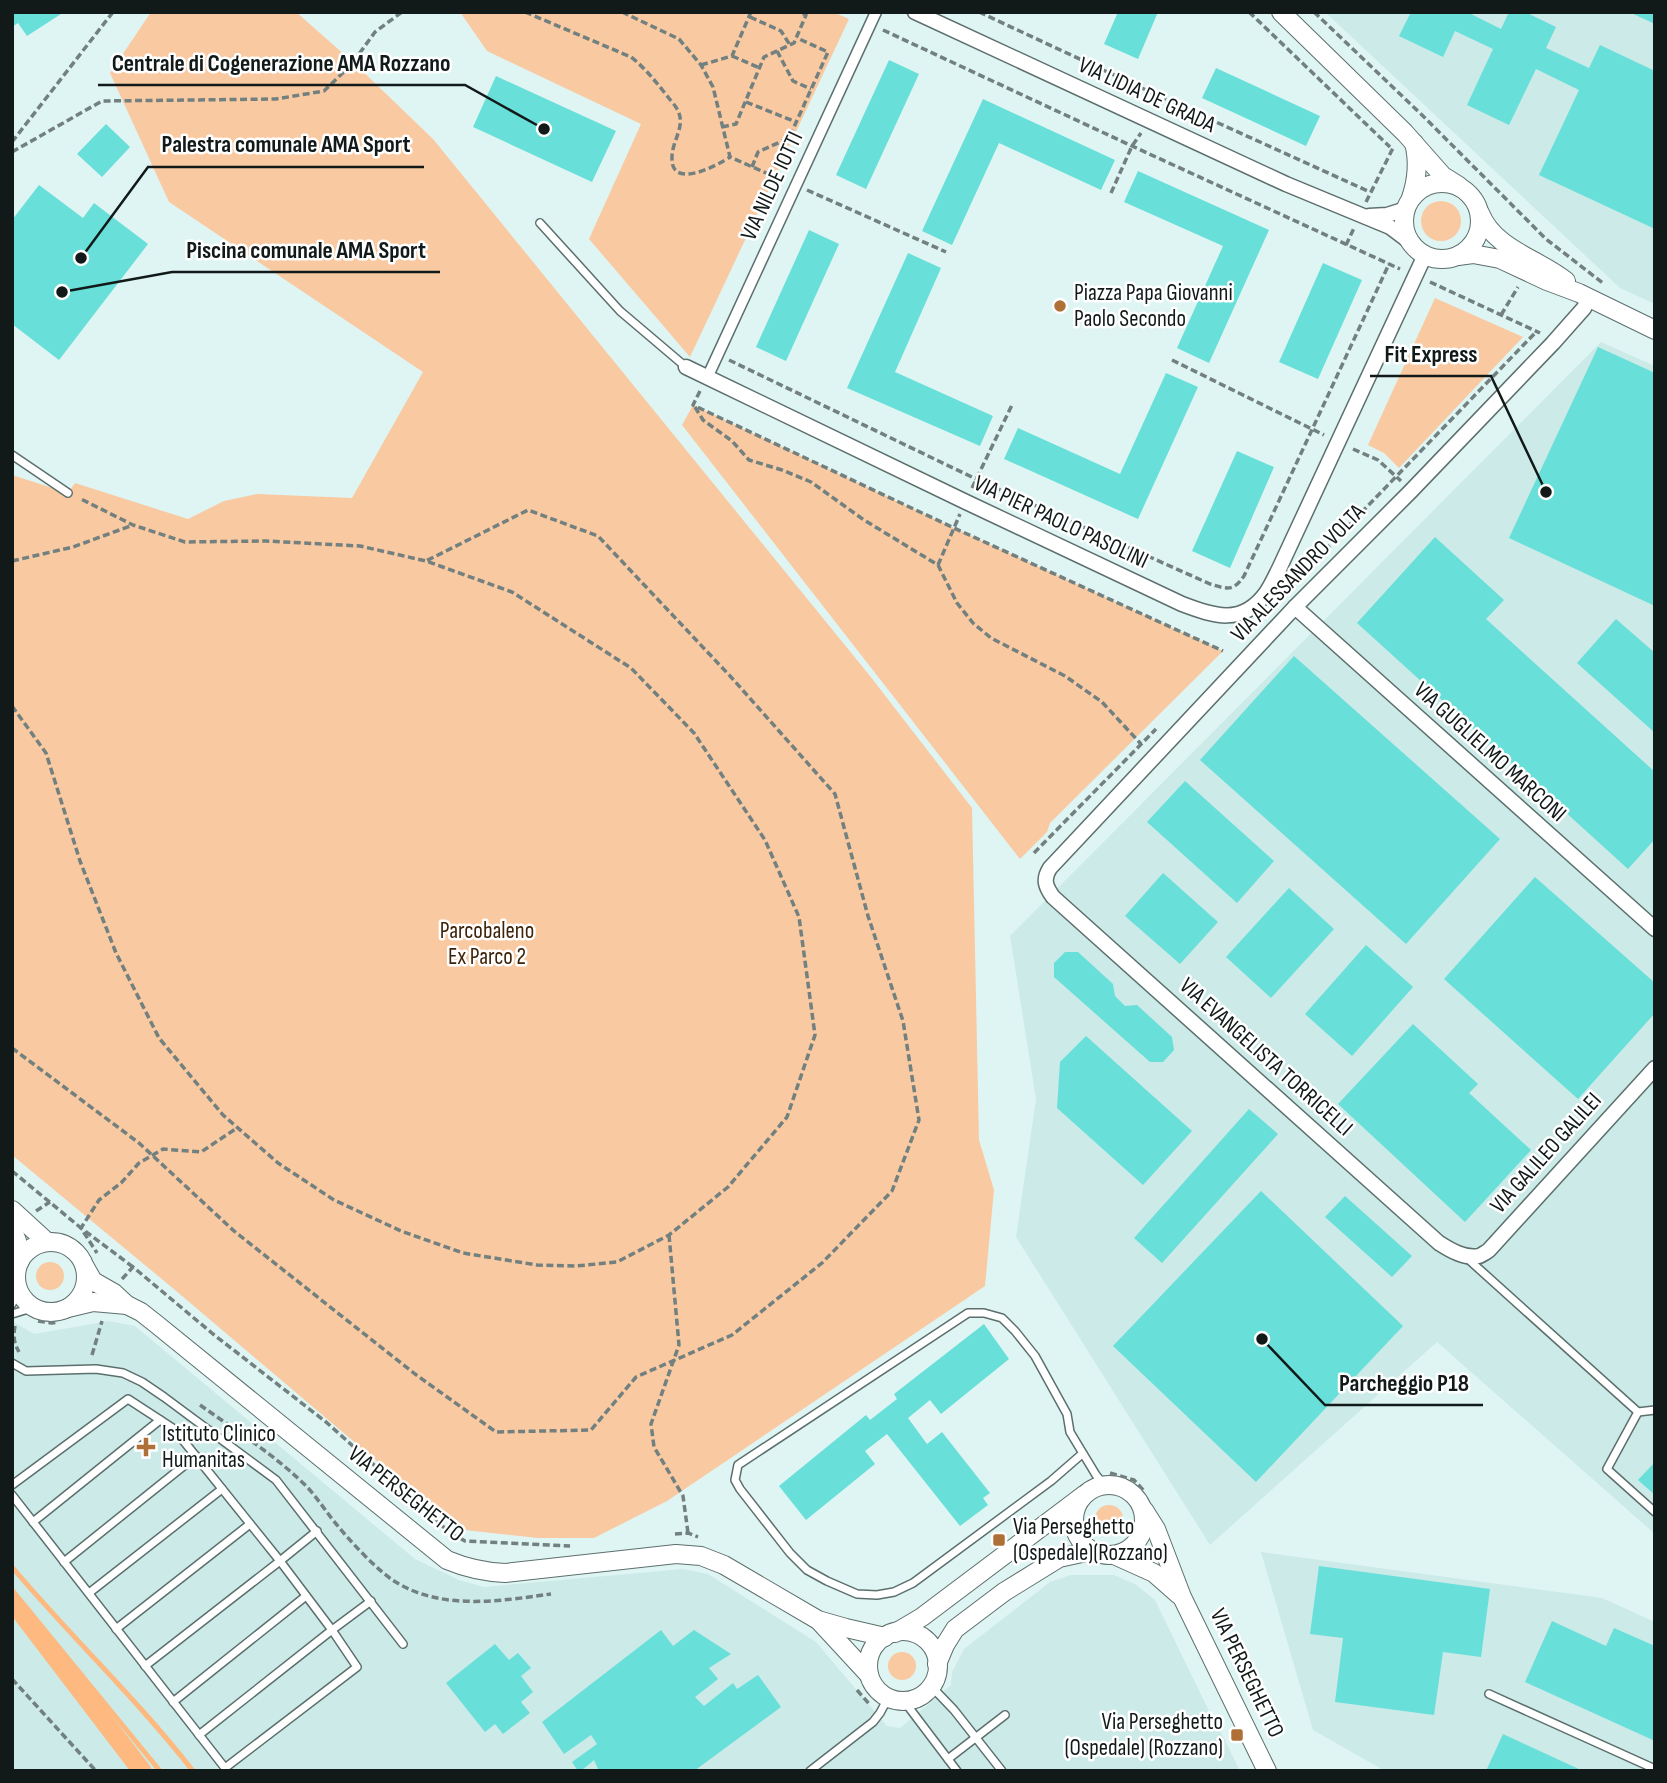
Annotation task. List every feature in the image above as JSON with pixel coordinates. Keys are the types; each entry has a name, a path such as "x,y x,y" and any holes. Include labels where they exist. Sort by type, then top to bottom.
{"street":[{"name":"VIA NILDE IOTTI","path":"707,378 876,12"},
{"name":"VIA LIDIA DE GRADA","path":"915,12 938,17 1150,121 1286,184 1390,227 1410,242"},
{"path":"1281,12 1406,142 1443,176 1472,196 1485,224 1497,237 1522,255 1556,273 1584,295"},
{"path":"1406,142 1417,159 1416,178 1404,217 1405,229 1416,249 1425,255 1441,259 1473,254 1492,256 1584,295 1655,330"},
{"path":"1408,204 1419,190 1434,183 1459,187"},
{"name":"VIA LIDIA DE GRADA","path":"1360,215 1387,215 1408,204"},
{"path":"1457,256 1467,250 1477,238 1481,224 1480,212"},
{"name":"VIA PIER PAOLO PASOLINI","path":"686,367 1182,604 1211,615 1227,617 1255,605 1266,593 1425,255"},
{"name":"VIA ALESSANDRO VOLTA","path":"1045,883 1050,867 1295,607 1553,343 1584,308 1584,295"},
{"name":"VIA GUGLIELMO MARCONI","path":"1295,607 1655,929"},
{"name":"VIA EVANGELISTA TORRICELLI","path":"1045,883 1053,897 1439,1243 1465,1256"},
{"name":"VIA GALILEO GALILEI","path":"1465,1256 1479,1256 1489,1250 1655,1068"},
{"path":"12,1210 47,1242"},
{"path":"12,1228 20,1261 16,1296 46,1311 63,1309 78,1300 84,1289 85,1268 70,1247 47,1242 31,1249 20,1261"},
{"name":"VIA PERSEGHETTO","path":"85,1268 93,1280 155,1323 447,1560 464,1567 505,1573 676,1553 701,1556 724,1565 818,1620 846,1628 890,1635"},
{"name":"VIA PERSEGHETTO","path":"63,1309 93,1302 127,1305"},
{"path":"890,1635 911,1633 922,1638 931,1647 937,1673 932,1686 914,1699 896,1700 874,1686 868,1666 874,1646 890,1635 922,1617 1084,1495 1094,1488 1104,1485 1118,1486 1138,1499 1144,1510 1145,1522 1135,1545 1125,1552 1102,1555 1082,1542 1074,1525 1075,1512 1084,1495"},
{"name":"VIA PERSEGHETTO","path":"1144,1510 1156,1529 1182,1597 1262,1769"},
{"path":"937,1664 955,1629 1004,1592 1059,1558 1091,1550"},
{"name":"VIA PERSEGHETTO","path":"1114,1555 1154,1573 1182,1597"},
{"name":"VIA PERSEGHETTO","path":"818,1620 869,1675"}],"lane":[{"name":"VIA PIER PAOLO PASOLINI","path":"540,223 620,311 686,367"},
{"path":"12,455 68,493"},
{"path":"1465,1256 1637,1412 1655,1410"},
{"path":"12,1314 35,1307"},
{"path":"1083,1454 1051,1481 913,1583 894,1592 877,1595 858,1594 807,1570 790,1553 735,1480 738,1465 968,1313 984,1313 1002,1318 1035,1356 1067,1414 1070,1432 1104,1485"},
{"path":"12,1363 26,1371 96,1369 123,1373 142,1382 276,1480 403,1644"},
{"path":"12,1485 128,1399 174,1429 280,1561 357,1667 225,1768 12,1495"},
{"path":"1637,1412 1607,1469 1655,1511"},
{"path":"33,1522 160,1420"},
{"path":"64,1562 196,1456"},
{"path":"89,1593 222,1489"},
{"path":"116,1629 250,1524"},
{"path":"145,1666 317,1531"},
{"path":"173,1702 306,1595"},
{"path":"199,1735 371,1601"},
{"path":"932,1686 1002,1771"},
{"path":"1489,1694 1655,1769"},
{"path":"810,1771 873,1722 896,1700 957,1771"},
{"path":"948,1759 1005,1716"}],"path":[{"path":"12,142 113,12"},
{"path":"12,152 102,101 276,99 324,91 351,65 374,32 402,12"},
{"path":"525,12 631,57 646,68 679,112 681,125 672,159 678,172 684,175 696,173 717,166 730,157"},
{"path":"622,12 679,39 701,65 713,87 730,157"},
{"path":"722,127 736,124 764,57 794,43 806,15 799,12"},
{"path":"979,12 1370,192"},
{"path":"1249,12 1392,148"},
{"path":"1314,12 1546,239 1609,287"},
{"path":"732,56 750,14 781,31 790,45"},
{"path":"870,24 1537,331 1553,343"},
{"path":"752,167 758,152 789,138 828,52 797,38"},
{"path":"777,51 793,81 811,89"},
{"path":"701,65 732,56 760,68"},
{"path":"746,101 796,122"},
{"path":"1111,193 1132,146 1150,121"},
{"path":"1346,245 1392,148 1406,142"},
{"path":"730,157 946,253"},
{"path":"718,355 976,478 1210,584 1231,588 1244,576 1389,264"},
{"path":"1501,315 1523,278"},
{"path":"1172,360 1378,460 1396,475 1409,492"},
{"path":"693,405 707,378"},
{"path":"693,405 1223,651"},
{"path":"693,405 704,420 732,441 749,460 811,482 864,520 938,565 957,603 973,623 991,638 1065,676 1102,702 1141,744"},
{"path":"938,565 1012,405"},
{"path":"12,706 46,753 80,861 116,953 159,1038 237,1128 278,1163 334,1200 401,1231 463,1253 537,1265 576,1266 617,1262 669,1235 728,1187 787,1117 815,1035 799,917 765,840 694,733 631,668 512,592 426,561 360,546 266,541 185,542 133,525 68,493"},
{"path":"12,1048 139,1143 234,1231 415,1374 496,1432 591,1430 636,1377 732,1335 822,1263 892,1191 919,1120 903,1021 868,916 835,794 731,677 598,536 528,510 426,561"},
{"path":"12,561 73,547 133,525"},
{"path":"81,1228 99,1200 121,1183 139,1163 163,1149 201,1152 237,1128"},
{"path":"12,1171 133,1267 213,1335 326,1422 448,1531 465,1541 580,1545"},
{"path":"81,1228 103,1263"},
{"path":"669,1235 679,1345 650,1424 654,1447 683,1496 688,1533 675,1534"},
{"path":"117,1285 133,1267"},
{"path":"92,1355 104,1315"},
{"path":"12,1679 96,1771"}],"shaded area":[{"path":"1325,12 1655,12 1655,304 1620,288"},
{"path":"1601,342 1655,366 1655,1534 1437,1342 1210,1545 1016,1237 1036,1099 1010,936"},
{"name":"Istituto Clinico Humanitas","path":"12,1321 34,1334 109,1321 135,1326 415,1559 459,1580 484,1587 683,1569 708,1574 816,1642 887,1726 900,1728 951,1685 952,1672 964,1649 1050,1582 1071,1575 1114,1575 1135,1584 1155,1600 1209,1711 1205,1714 1210,1721 1216,1722 1240,1771 12,1771"},
{"path":"1261,1552 1602,1598 1655,1622 1655,1771 1385,1771 1313,1730"}],"green space":[{"name":"Parcobaleno Ex Parco 2","path":"151,12 296,12 433,139 870,676 972,808 979,1140 994,1190 985,1286 667,1501 594,1538 538,1538 465,1530 391,1473 12,1155 12,475 68,493 75,483 188,519 224,501 257,494 352,498 423,372 169,202 110,73"},
{"path":"460,12 833,12 849,19 690,357 589,239 641,124 487,51"},
{"path":"1441,201 1455,207 1461,221 1455,235 1441,241 1427,235 1421,221 1427,207"},
{"path":"1435,298 1523,337 1399,468 1384,453 1368,445"},
{"path":"693,405 1223,651 1050,823 1047,832 1020,859 682,425"},
{"path":"50,1262 60,1266 64,1276 60,1286 50,1290 40,1286 36,1276 40,1266"},
{"path":"1109,1505 1119,1509 1123,1519 1119,1529 1109,1533 1099,1529 1095,1519 1099,1509"},
{"path":"902,1652 912,1656 916,1666 912,1676 902,1680 892,1676 888,1666 892,1656"}],"building":[{"path":"12,12 64,12 27,36 18,23 12,27"},
{"path":"1118,12 1158,12 1138,59 1104,44"},
{"path":"1411,12 1467,12 1501,29 1509,12 1525,12 1556,27 1546,48 1589,68 1600,45 1655,71 1655,229 1539,175 1579,90 1536,69 1509,125 1467,105 1493,49 1455,31 1443,57 1399,36"},
{"path":"1629,12 1655,12 1655,24"},
{"path":"889,60 919,74 866,189 836,175"},
{"path":"1216,68 1320,116 1306,146 1202,98"},
{"path":"496,76 616,131 592,182 473,127"},
{"path":"983,99 1115,160 1101,190 999,143 952,245 922,231"},
{"path":"106,124 130,147 102,177 77,154"},
{"path":"1138,171 1269,230 1209,363 1177,348 1223,246 1124,202"},
{"path":"39,185 83,218 94,203 148,244 59,360 12,324 12,220"},
{"path":"809,230 839,244 786,361 756,347"},
{"path":"908,253 941,268 895,372 993,416 980,446 847,388"},
{"path":"1323,263 1362,280 1318,379 1279,362"},
{"path":"1598,347 1655,373 1655,606 1509,538"},
{"path":"1166,373 1198,387 1138,519 1004,459 1018,428 1120,474"},
{"path":"1237,451 1274,467 1230,568 1192,551"},
{"path":"1435,537 1504,600 1486,619 1655,772 1655,839 1628,869 1357,623"},
{"path":"1616,619 1655,653 1655,733 1577,663"},
{"path":"1294,656 1500,839 1406,944 1200,760"},
{"path":"1185,781 1274,861 1237,903 1147,822"},
{"path":"1163,873 1218,922 1180,964 1125,916"},
{"path":"1535,877 1655,983 1655,1013 1578,1099 1444,979"},
{"path":"1289,888 1334,929 1271,998 1226,957"},
{"path":"1366,945 1413,987 1352,1056 1305,1014"},
{"path":"1065,952 1078,952 1113,984 1115,996 1125,1006 1137,1005 1172,1037 1174,1050 1163,1062 1150,1062 1054,977 1054,963"},
{"path":"1413,1024 1478,1084 1469,1093 1531,1150 1465,1222 1338,1104"},
{"path":"1086,1036 1192,1131 1143,1185 1057,1108 1060,1062"},
{"path":"1249,1109 1278,1134 1162,1263 1134,1238"},
{"path":"1261,1191 1403,1326 1256,1482 1113,1346"},
{"path":"1345,1196 1412,1256 1392,1277 1325,1217"},
{"path":"984,1324 1009,1359 941,1414 930,1400 908,1418 927,1444 942,1432 990,1493 983,1498 988,1505 960,1526 887,1434 865,1451 875,1464 806,1520 779,1486 866,1415 870,1420 897,1399 894,1394"},
{"path":"1655,1462 1655,1495 1638,1480"},
{"path":"1319,1566 1490,1589 1481,1657 1443,1652 1434,1715 1335,1702 1343,1638 1310,1634"},
{"path":"1552,1621 1606,1646 1614,1628 1655,1646 1655,1741 1525,1682"},
{"path":"661,1630 673,1646 694,1630 731,1654 709,1668 718,1679 695,1697 704,1706 733,1683 737,1689 758,1675 781,1707 694,1771 599,1771 594,1760 578,1771 572,1762 597,1744 591,1735 564,1754 542,1722"},
{"path":"495,1644 509,1660 518,1653 531,1668 521,1676 533,1692 521,1702 530,1713 503,1734 495,1724 485,1732 446,1683"},
{"path":"1503,1734 1583,1771 1486,1771"}],"waterway":[{"path":"12,1567 193,1771"},
{"path":"12,1590 160,1771"},
{"path":"12,1604 142,1771"}],"place":[{"name":"Centrale di Cogenerazione AMA Rozzano","path":"544,129"},
{"name":"Palestra comunale AMA Sport","path":"81,258"},
{"name":"Piscina comunale AMA Sport","path":"62,292"},
{"name":"Piazza Papa Giovanni Paolo Secondo","path":"1060,306"},
{"name":"Fit Express","path":"1546,492"},
{"name":"Parcheggio P18","path":"1262,1339"},
{"name":"Istituto Clinico Humanitas","path":"146,1447"},
{"name":"Via Perseghetto (Ospedale)(Rozzano)","path":"999,1540"},
{"name":"Via Perseghetto (Ospedale) (Rozzano)","path":"1237,1735"}]}
